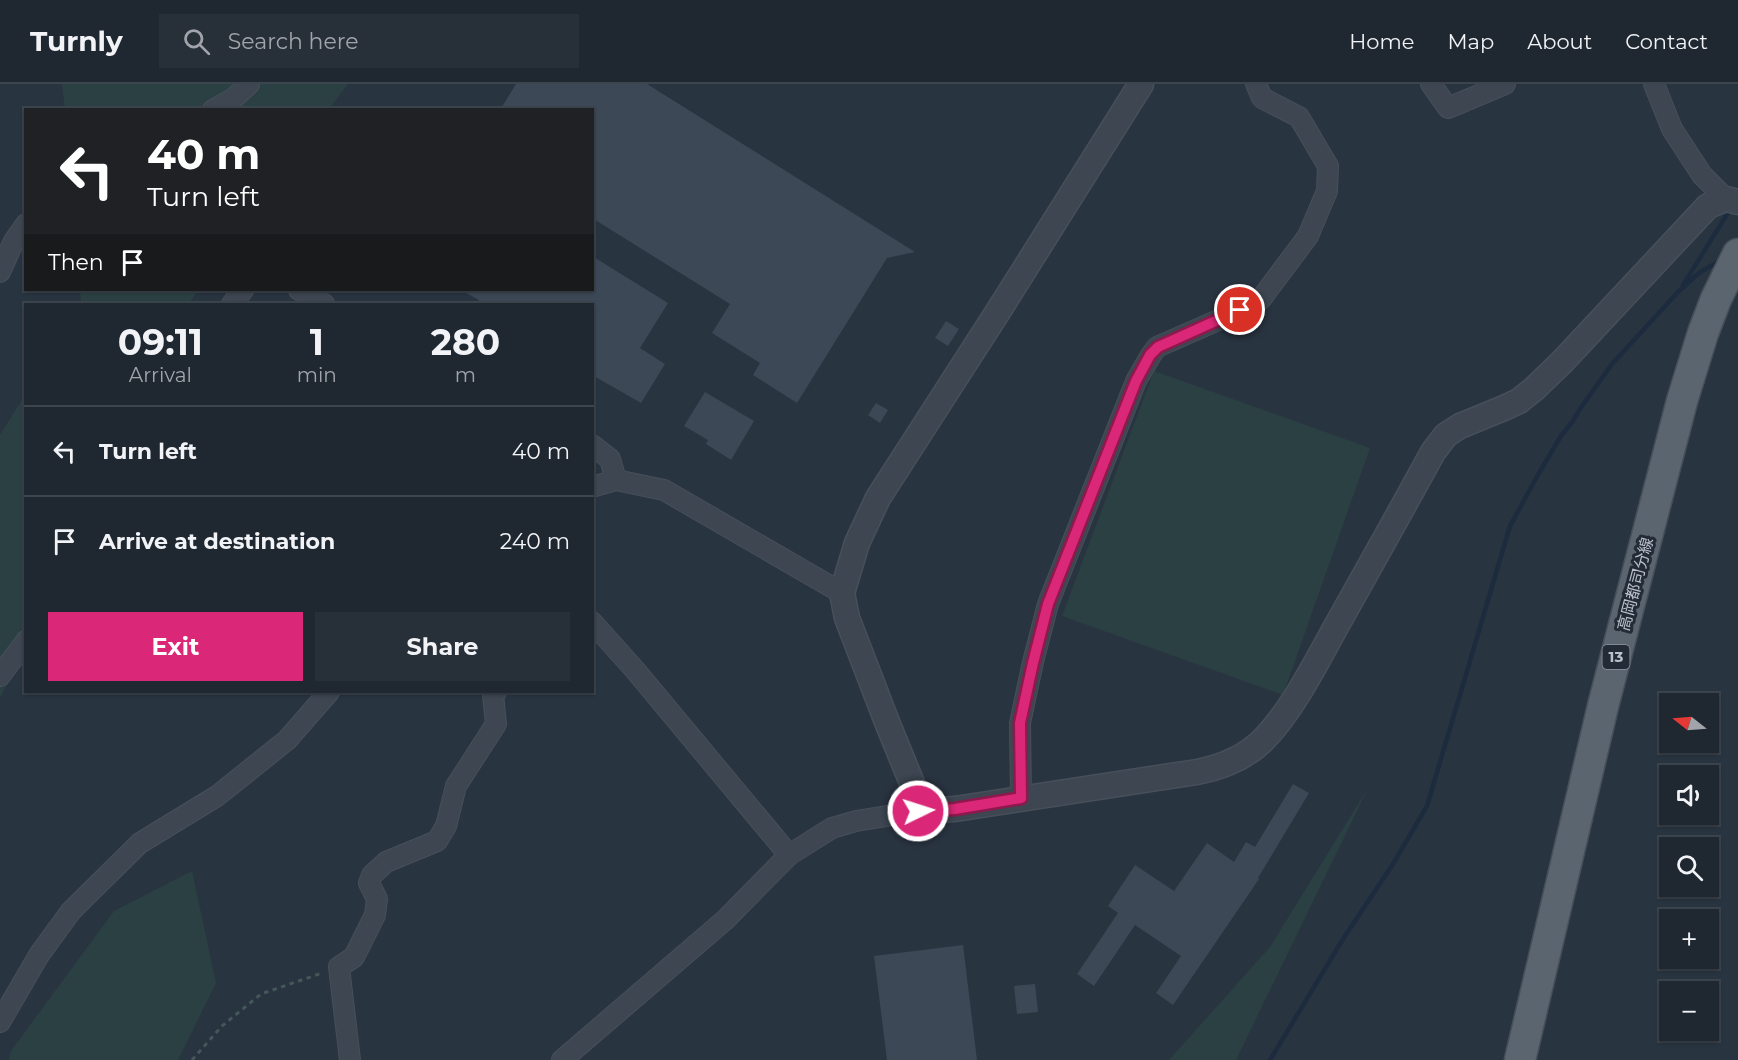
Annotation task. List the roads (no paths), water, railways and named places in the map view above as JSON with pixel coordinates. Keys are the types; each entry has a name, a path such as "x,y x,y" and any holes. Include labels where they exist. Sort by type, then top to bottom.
{"main road":[{"name":"高岡都司分線","path":"1520,1060 1603,706 1682,401 1703,333 1737,259"}],"street":[{"path":"216,108 234,98 249,84"},
{"path":"918,811 915,788 847,618 842,593 856,543 878,498 1141,84"},
{"path":"1021,798 1020,723 1048,604 1136,381 1150,355 1158,347 1261,299 1308,236 1327,190 1328,166 1299,117 1262,98 1256,84"},
{"path":"1431,84 1448,108 1505,84"},
{"path":"1654,84 1672,129 1702,175 1732,201"},
{"path":"562,1060 725,920 789,855 832,828 856,821 918,811 955,809 1157,779 1222,767 1246,754 1278,723 1293,700 1433,452 1446,435 1460,426 1504,408 1534,389 1708,206 1732,201"},
{"path":"0,272 14,241 24,228"},
{"path":"233,303 242,291"},
{"path":"300,291 322,303"},
{"path":"594,447 610,459 616,480"},
{"path":"594,486 616,480 664,490 842,593"},
{"path":"594,624 789,855"},
{"path":"0,676 24,645"},
{"path":"0,1022 39,955 71,911 140,843 217,796 287,740 328,693"},
{"path":"350,1060 339,967 354,957 375,915 377,898 369,883 372,875 386,862 437,841 446,826 456,786 496,724 493,695 495,693"}],"waterway":[{"path":"1683,285 1731,208"},
{"path":"1270,1060 1427,806 1510,526 1539,473 1561,436 1612,364 1678,292 1700,272 1722,260"}]}
